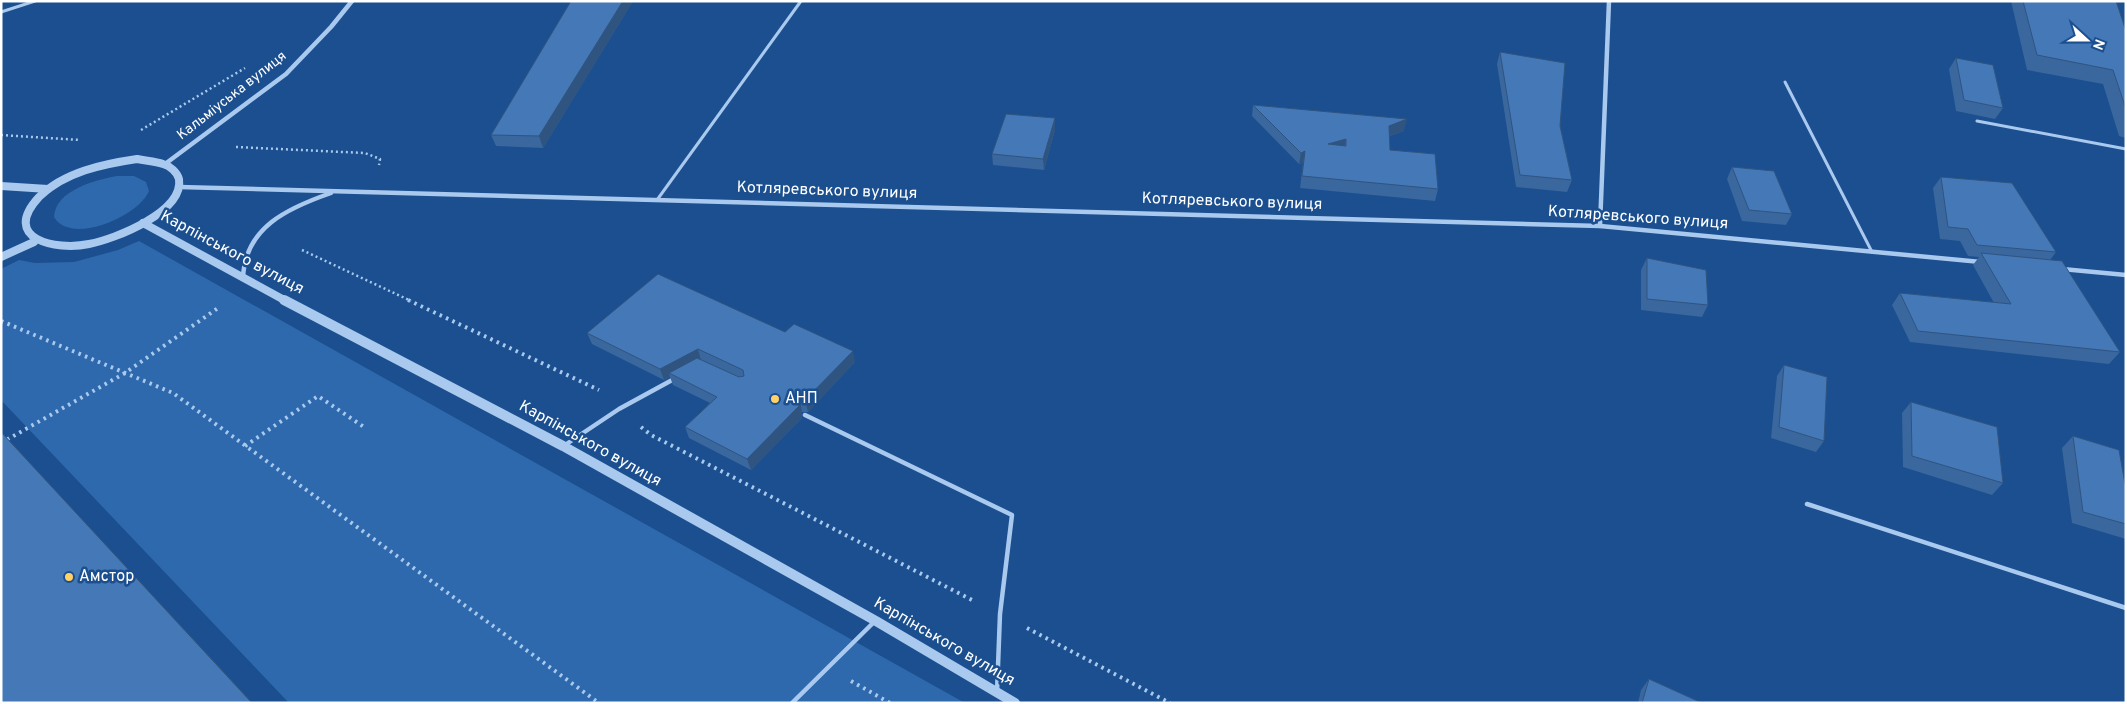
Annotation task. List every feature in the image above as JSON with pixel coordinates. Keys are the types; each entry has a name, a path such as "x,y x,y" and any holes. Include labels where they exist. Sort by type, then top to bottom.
{"street":[{"name":"Кальміуська вулиця","path":"165,164 286,74 331,27 352,1"},
{"path":"1600,226 1608,1"},
{"path":"137,160 165,164 177,173 179,187 167,205 143,224 125,233 84,245 56,246 34,242 26,236 22,228 22,219 27,209 48,189 82,171 100,165 137,160"},
{"path":"1,186 48,189"},
{"name":"Котляревського вулиця","path":"179,187 1600,226 1989,263"},
{"name":"Котляревського вулиця","path":"243,278 242,266 245,254 253,241 265,228 297,206 336,192"},
{"name":"Карпінського вулиця","path":"143,224 563,446 876,621 1015,703"},
{"path":"1,258 34,242"},
{"path":"2058,269 2126,275"}],"lane":[{"path":"1,12 35,1"},
{"path":"657,200 801,1"},
{"path":"1785,82 1872,252"},
{"path":"1977,121 2126,149"},
{"path":"563,446 620,409 677,378"},
{"path":"805,415 1012,515 1000,614 997,693"},
{"path":"1807,504 2126,608"},
{"path":"792,703 876,621"}],"path":[{"path":"135,134 249,65"},
{"path":"1,135 81,140"},
{"path":"234,147 365,153 380,159 378,170"},
{"path":"302,250 597,388 651,435 1170,703"},
{"path":"1,442 125,373 218,308"},
{"path":"1,322 173,394 599,703"},
{"path":"245,446 318,396 364,427"},
{"path":"828,667 890,703"}],"shaded area":[{"path":"117,176 134,176 146,182 149,191 143,200 132,210 119,218 89,228 75,229 63,225 54,217 56,208 61,200 69,193 98,180"},
{"path":"139,241 965,703 289,703 1,400 1,269 19,260 35,263 74,262 118,250"}],"building":[{"path":"571,1 623,1 539,136 491,135"},
{"path":"2023,1 2116,1 2126,31 2126,109 2113,70 2037,55"},
{"path":"1500,52 1565,63 1560,126 1572,180 1520,175"},
{"path":"1956,58 1993,65 2003,108 1964,100"},
{"path":"1253,105 1407,119 1389,126 1390,150 1435,154 1438,189 1302,176 1305,151 1301,153","holes":["1346,139 1346,146 1328,144"]},
{"path":"1006,114 1055,118 1043,159 992,154"},
{"path":"1732,167 1774,171 1792,214 1749,210"},
{"path":"1941,177 2012,183 2056,252 1977,245 1968,229 1948,227"},
{"path":"1981,253 2062,261 2120,352 1918,331 1900,293 2011,304"},
{"path":"1647,258 1706,270 1708,305 1647,299"},
{"path":"658,274 785,332 794,324 853,351 805,400 800,400 799,406 747,459 685,427 717,397 669,373 697,358 739,377 744,376 743,370 698,349 660,369 587,333"},
{"path":"1784,365 1827,377 1824,441 1779,427"},
{"path":"1911,402 1997,427 2003,483 1912,456"},
{"name":"Амстор","path":"2,433 252,703 1,703"},
{"path":"2073,436 2119,450 2126,484 2126,524 2083,512"},
{"path":"1649,679 1702,703 1642,703"}],"place":[{"name":"АНП","path":"775,399"},
{"name":"Амстор","path":"69,577"}]}
